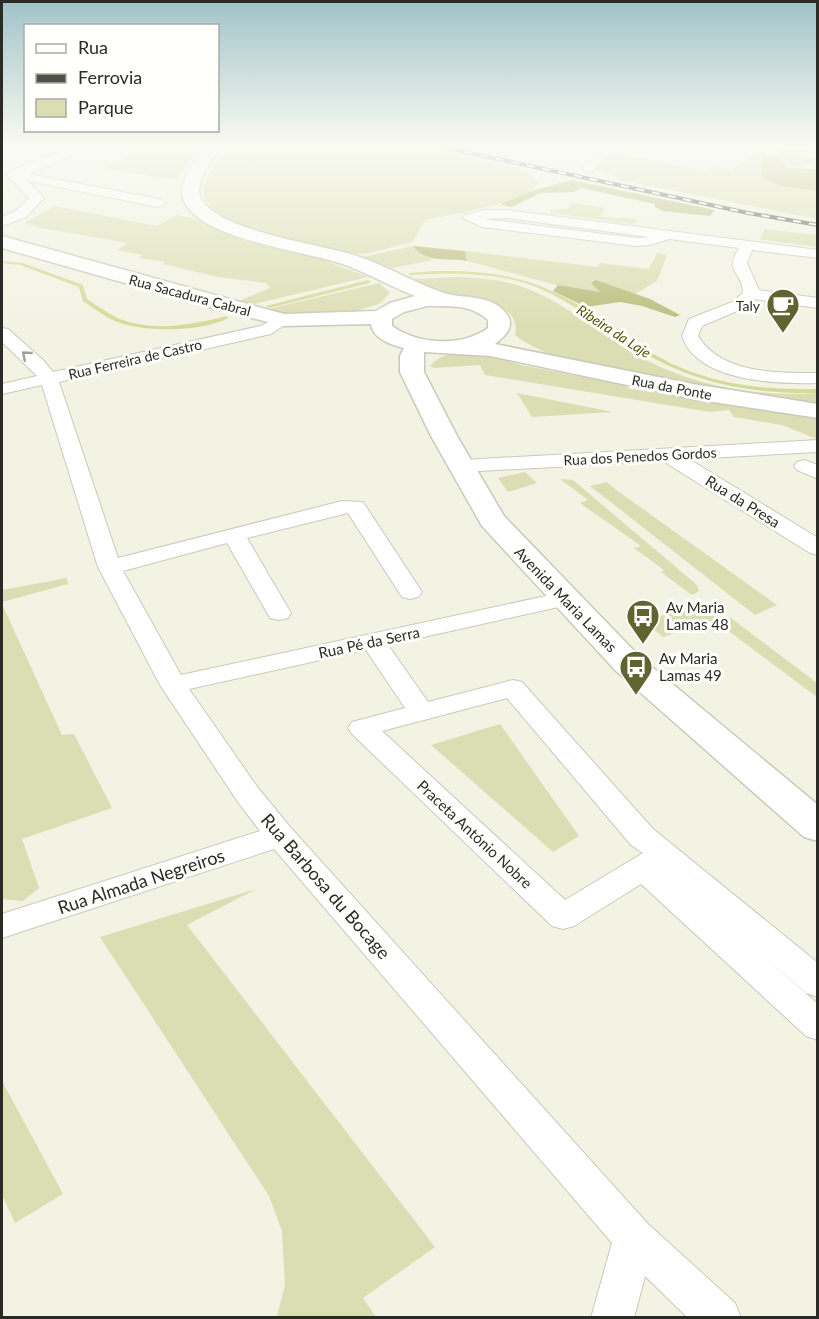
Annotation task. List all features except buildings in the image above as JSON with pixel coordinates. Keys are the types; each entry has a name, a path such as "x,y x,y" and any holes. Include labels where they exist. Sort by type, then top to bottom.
{"street":[{"path":"2,222 21,214 28,207"},
{"path":"198,207 204,213 225,226 257,238 338,256 445,300 474,304 495,314 500,320 497,332 489,338 462,346"},
{"path":"668,235 650,241 636,242 482,223 470,218 484,214 506,214 818,254"},
{"name":"Rua Sacadura Cabral","path":"2,242 217,304 284,320 334,321 389,312 410,303 445,300"},
{"path":"748,245 738,263 739,270 750,285 751,294"},
{"path":"399,283 402,300 389,312 381,328 387,335 416,345 493,348 529,356"},
{"path":"818,303 751,294 738,305 695,323 690,336 695,348 708,358 740,370 776,378 818,378"},
{"name":"Rua Ferreira de Castro","path":"2,333 38,365 49,379 265,330 284,320"},
{"path":"497,332 529,356"},
{"name":"Avenida Maria Lamas","path":"416,345 411,356 412,372 444,436 492,520 628,664 818,827"},
{"name":"Rua da Ponte","path":"529,356 607,375 728,398 818,411"},
{"path":"2,390 49,379"},
{"name":"Rua Barbosa du Bocage","path":"49,379 110,567 173,685 248,795 280,836 634,1238 720,1317"},
{"name":"Rua dos Penedos Gordos","path":"462,466 818,446"},
{"name":"Rua da Presa","path":"668,455 818,548"},
{"path":"110,567 342,507 355,507 410,592"},
{"path":"233,534 279,613"},
{"name":"Rua Pé da Serra","path":"173,685 564,598"},
{"path":"373,642 421,711"},
{"name":"Praceta António Nobre","path":"655,861 563,917 363,728 513,688 642,837 655,861 818,1026"},
{"name":"Rua Almada Negreiros","path":"2,926 280,836"},
{"name":"Praceta António Nobre","path":"655,861 818,983"},
{"path":"612,1317 634,1238"}],"green space":[{"path":"53,207 157,226 177,215 195,219 245,241 307,254 368,277 250,305 239,301 270,288 267,283 218,277 163,264 165,262 138,258 143,255 117,250 128,243 41,228 25,223"},
{"path":"212,207 490,207 425,220 413,241 364,254 343,252 269,234 249,228 216,211"},
{"path":"569,207 596,207 606,208 600,214 603,215 602,217 639,219 633,224 551,213 550,210 567,209"},
{"path":"655,207 698,207 715,210 710,216 662,211"},
{"path":"754,207 817,207 817,219"},
{"path":"765,229 817,235 817,247 759,239"},
{"path":"413,246 432,260 393,268 362,257"},
{"path":"413,246 465,251 467,261 431,258 418,252"},
{"path":"465,251 598,267 600,263 649,269 657,253 667,255 657,281 635,294 596,280 601,292 560,286 467,261"},
{"path":"458,277 499,281 531,290 564,307 628,350 685,377 750,391 817,393 817,405 736,393 563,358 530,345 515,335 515,324 511,315 503,309 482,301 440,292 410,279"},
{"path":"596,280 650,299 680,315 675,317 642,306 620,302 586,307 553,291 558,285 600,292 591,283"},
{"path":"379,283 390,293 379,304 352,312 294,316 268,309"},
{"path":"468,352 483,353 521,365 623,385 630,389 817,418 817,439 782,425 734,417 729,410 710,412 485,375 480,365 434,368 430,366 443,357"},
{"path":"517,393 613,412 532,417"},
{"path":"525,472 537,483 508,492 498,478"},
{"path":"560,479 573,480 697,585 699,591 692,595 661,572 664,570 634,548 641,546 580,503 588,500"},
{"path":"607,482 777,605 755,615 590,486"},
{"path":"67,578 68,584 2,602 2,590"},
{"path":"2,604 62,735 74,734 112,808 22,839 39,888 23,901 2,899"},
{"path":"678,609 731,618 817,683 817,697 714,620 663,637 646,622"},
{"path":"500,724 579,836 553,852 431,745"},
{"path":"256,889 187,925 435,1247 363,1298 376,1317 277,1317 285,1285 282,1231 269,1196 100,937"},
{"path":"2,1081 63,1194 15,1223 2,1195"}],"waterway":[{"name":"Ribeira da Laje","path":"2,262 21,264 81,286 85,300 112,317 134,325 174,328 226,318"},
{"name":"Ribeira da Laje","path":"410,274 474,273 511,278 531,284 569,302 658,359 696,376 756,389 818,391"},
{"path":"269,306 368,282"}],"railway":[{"path":"718,207 818,225"}],"place":[{"name":"Taly","path":"783,334"},
{"name":"Av Maria Lamas 48","path":"643,645"},
{"name":"Av Maria Lamas 49","path":"636,696"}]}
